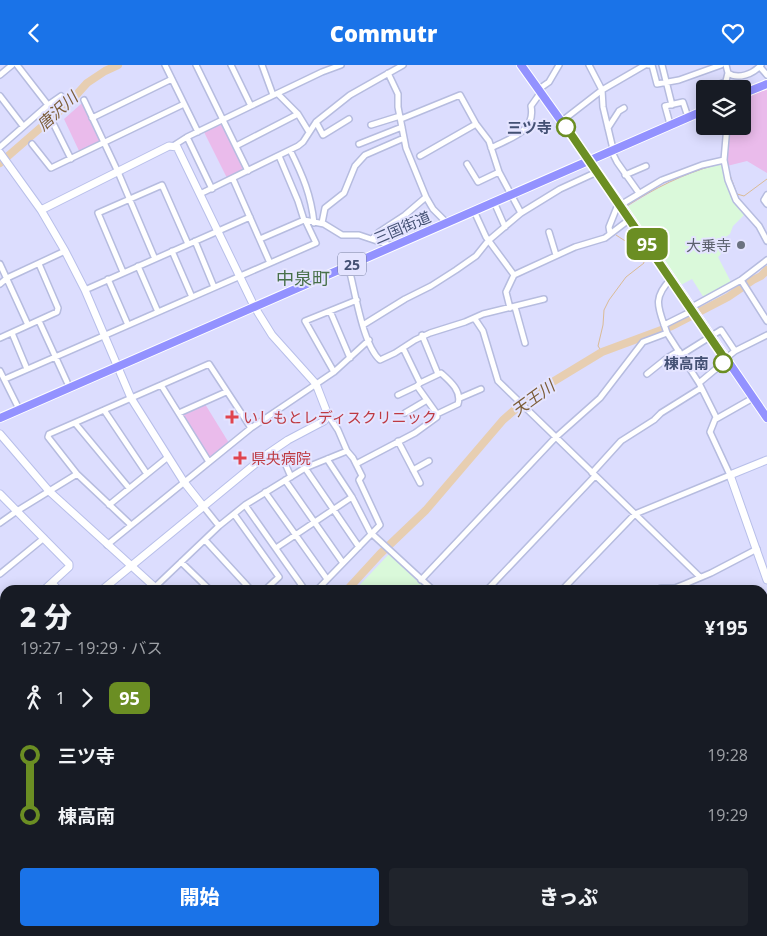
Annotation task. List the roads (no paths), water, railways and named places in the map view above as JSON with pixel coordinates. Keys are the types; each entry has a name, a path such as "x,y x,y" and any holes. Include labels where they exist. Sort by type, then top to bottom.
{"main road":[{"path":"521,65 621,205 691,310 767,418"},
{"path":"751,90 767,84"},
{"name":"三国街道","path":"0,419 19,409 696,113"}],"street":[{"path":"0,75 12,65"},
{"path":"17,65 48,105"},
{"path":"165,65 198,132"},
{"path":"196,65 248,171"},
{"path":"231,65 251,106"},
{"path":"262,65 276,95 298,114 309,132"},
{"path":"41,209 173,146 187,137 251,106 322,72 341,65"},
{"path":"200,194 279,156 303,142 316,122 350,95 403,65"},
{"path":"491,148 526,129 533,116 531,107 559,65"},
{"path":"589,65 602,90 603,107 612,150 625,175 639,193"},
{"path":"562,121 602,90 646,65 652,65 657,84 666,83 721,65"},
{"path":"662,65 672,105"},
{"path":"726,65 728,73 726,80"},
{"path":"728,73 740,77 760,66 767,75"},
{"path":"388,73 398,94 404,139 426,197 433,209 447,223"},
{"path":"92,118 172,79"},
{"path":"371,125 400,118 460,95 476,124 485,134 499,172 521,213"},
{"path":"0,96 24,127"},
{"path":"0,147 61,96"},
{"path":"84,100 118,171 155,259"},
{"path":"670,124 666,106 683,101 688,117"},
{"path":"32,144 51,168 184,104"},
{"path":"608,128 619,111 624,107"},
{"path":"236,146 298,114"},
{"path":"316,122 323,135 349,119"},
{"path":"420,156 476,124"},
{"path":"54,125 71,159"},
{"path":"359,144 402,127"},
{"path":"726,135 724,160 728,180 736,200 765,233 767,241"},
{"path":"187,137 212,189"},
{"path":"322,223 325,208 344,193 356,166 365,155 404,139"},
{"path":"173,146 179,149 254,306 272,335 316,384 328,415 362,476 359,480 380,525 322,585"},
{"path":"290,150 312,203 314,223"},
{"path":"0,153 41,209 65,251 131,398 184,482 219,526"},
{"path":"5,379 316,243 305,221 279,156"},
{"path":"610,233 609,227 617,207 639,193 676,175 724,160"},
{"path":"467,164 478,182 499,172"},
{"path":"625,175 646,166"},
{"path":"363,325 405,299 432,286 476,256 489,240 521,213 560,189 597,172"},
{"path":"233,179 270,263"},
{"path":"123,273 98,213 162,185 188,244"},
{"path":"767,195 764,199 767,205"},
{"path":"372,239 378,232 405,215 426,197"},
{"path":"494,202 505,227"},
{"path":"474,211 486,237 514,275"},
{"path":"84,290 250,217"},
{"path":"525,343 506,292 514,275 556,255 606,238 630,219"},
{"path":"260,239 305,221 322,223 342,235 359,235 392,246"},
{"path":"549,233 556,255"},
{"path":"195,241 214,287"},
{"path":"0,284 7,278 65,251"},
{"path":"172,251 192,297"},
{"path":"664,325 741,280 767,260"},
{"path":"0,338 57,312 58,308 39,263"},
{"path":"0,264 28,325"},
{"path":"348,265 357,300 359,317 372,350 380,360 390,356 422,335 474,319 484,314 544,299"},
{"path":"138,266 158,312"},
{"path":"108,279 128,325"},
{"path":"671,279 662,288 659,296 658,305 664,325 700,386 716,419"},
{"path":"741,280 767,321"},
{"path":"334,372 305,321 357,300"},
{"path":"330,311 350,358"},
{"path":"474,319 483,331 498,381 554,438 700,577"},
{"path":"39,321 67,382"},
{"path":"647,374 667,358 680,353 721,330 736,351"},
{"path":"12,333 27,369"},
{"path":"421,579 554,438 600,398 643,342 667,333"},
{"path":"422,335 438,374"},
{"path":"492,585 621,441 654,420 700,386 725,359 736,351 767,335"},
{"path":"107,545 251,428 334,372 369,340"},
{"path":"403,348 418,385 437,414"},
{"path":"131,525 77,474 48,437 49,434 209,364 251,428"},
{"path":"0,371 19,409"},
{"path":"398,395 438,374 443,374 453,385 460,398"},
{"path":"161,385 209,462"},
{"path":"356,464 436,419 437,414 458,403 460,398 481,389"},
{"path":"179,413 226,392"},
{"path":"753,398 716,419 710,432 730,475 757,549 760,565 767,580"},
{"path":"405,413 427,400"},
{"path":"104,410 147,474"},
{"path":"108,585 266,455 288,440 324,421 328,415"},
{"path":"76,423 129,489"},
{"path":"2,439 48,491 154,585"},
{"path":"398,441 420,483"},
{"path":"160,585 219,526 245,505 305,469 347,451"},
{"path":"110,505 168,457"},
{"path":"291,477 284,461 293,458"},
{"path":"327,459 352,497 370,532 427,585"},
{"path":"567,585 635,514 767,460"},
{"path":"413,470 429,461"},
{"path":"305,469 359,547"},
{"path":"0,523 77,474"},
{"path":"285,480 343,563"},
{"path":"265,492 327,579"},
{"path":"0,494 70,565 50,585"},
{"path":"276,548 352,497"},
{"path":"245,505 302,585"},
{"path":"234,513 279,577 270,585"},
{"path":"0,574 44,538"},
{"path":"205,540 246,585"},
{"path":"682,585 757,549"},
{"path":"182,562 205,585"}],"waterway":[{"name":"唐沢川","path":"0,163 69,103 87,83 118,65"},
{"path":"627,206 669,182 715,165"},
{"path":"728,170 737,194 744,196 767,179"},
{"path":"602,352 598,346 604,310 626,277 644,263 637,250 616,235"},
{"name":"天王川","path":"352,585 380,554 426,510 503,420 526,400 602,352 672,326 728,297 761,276 767,270"}],"place":[{"name":"三ツ寺","path":"566,127"},
{"name":"大乗寺","path":"741,245"},
{"name":"棟高南","path":"723,363"},
{"name":"いしもとレディスクリニック","path":"232,417"},
{"name":"県央病院","path":"240,458"}],"district":[{"name":"中泉町","path":"303,278"}]}
